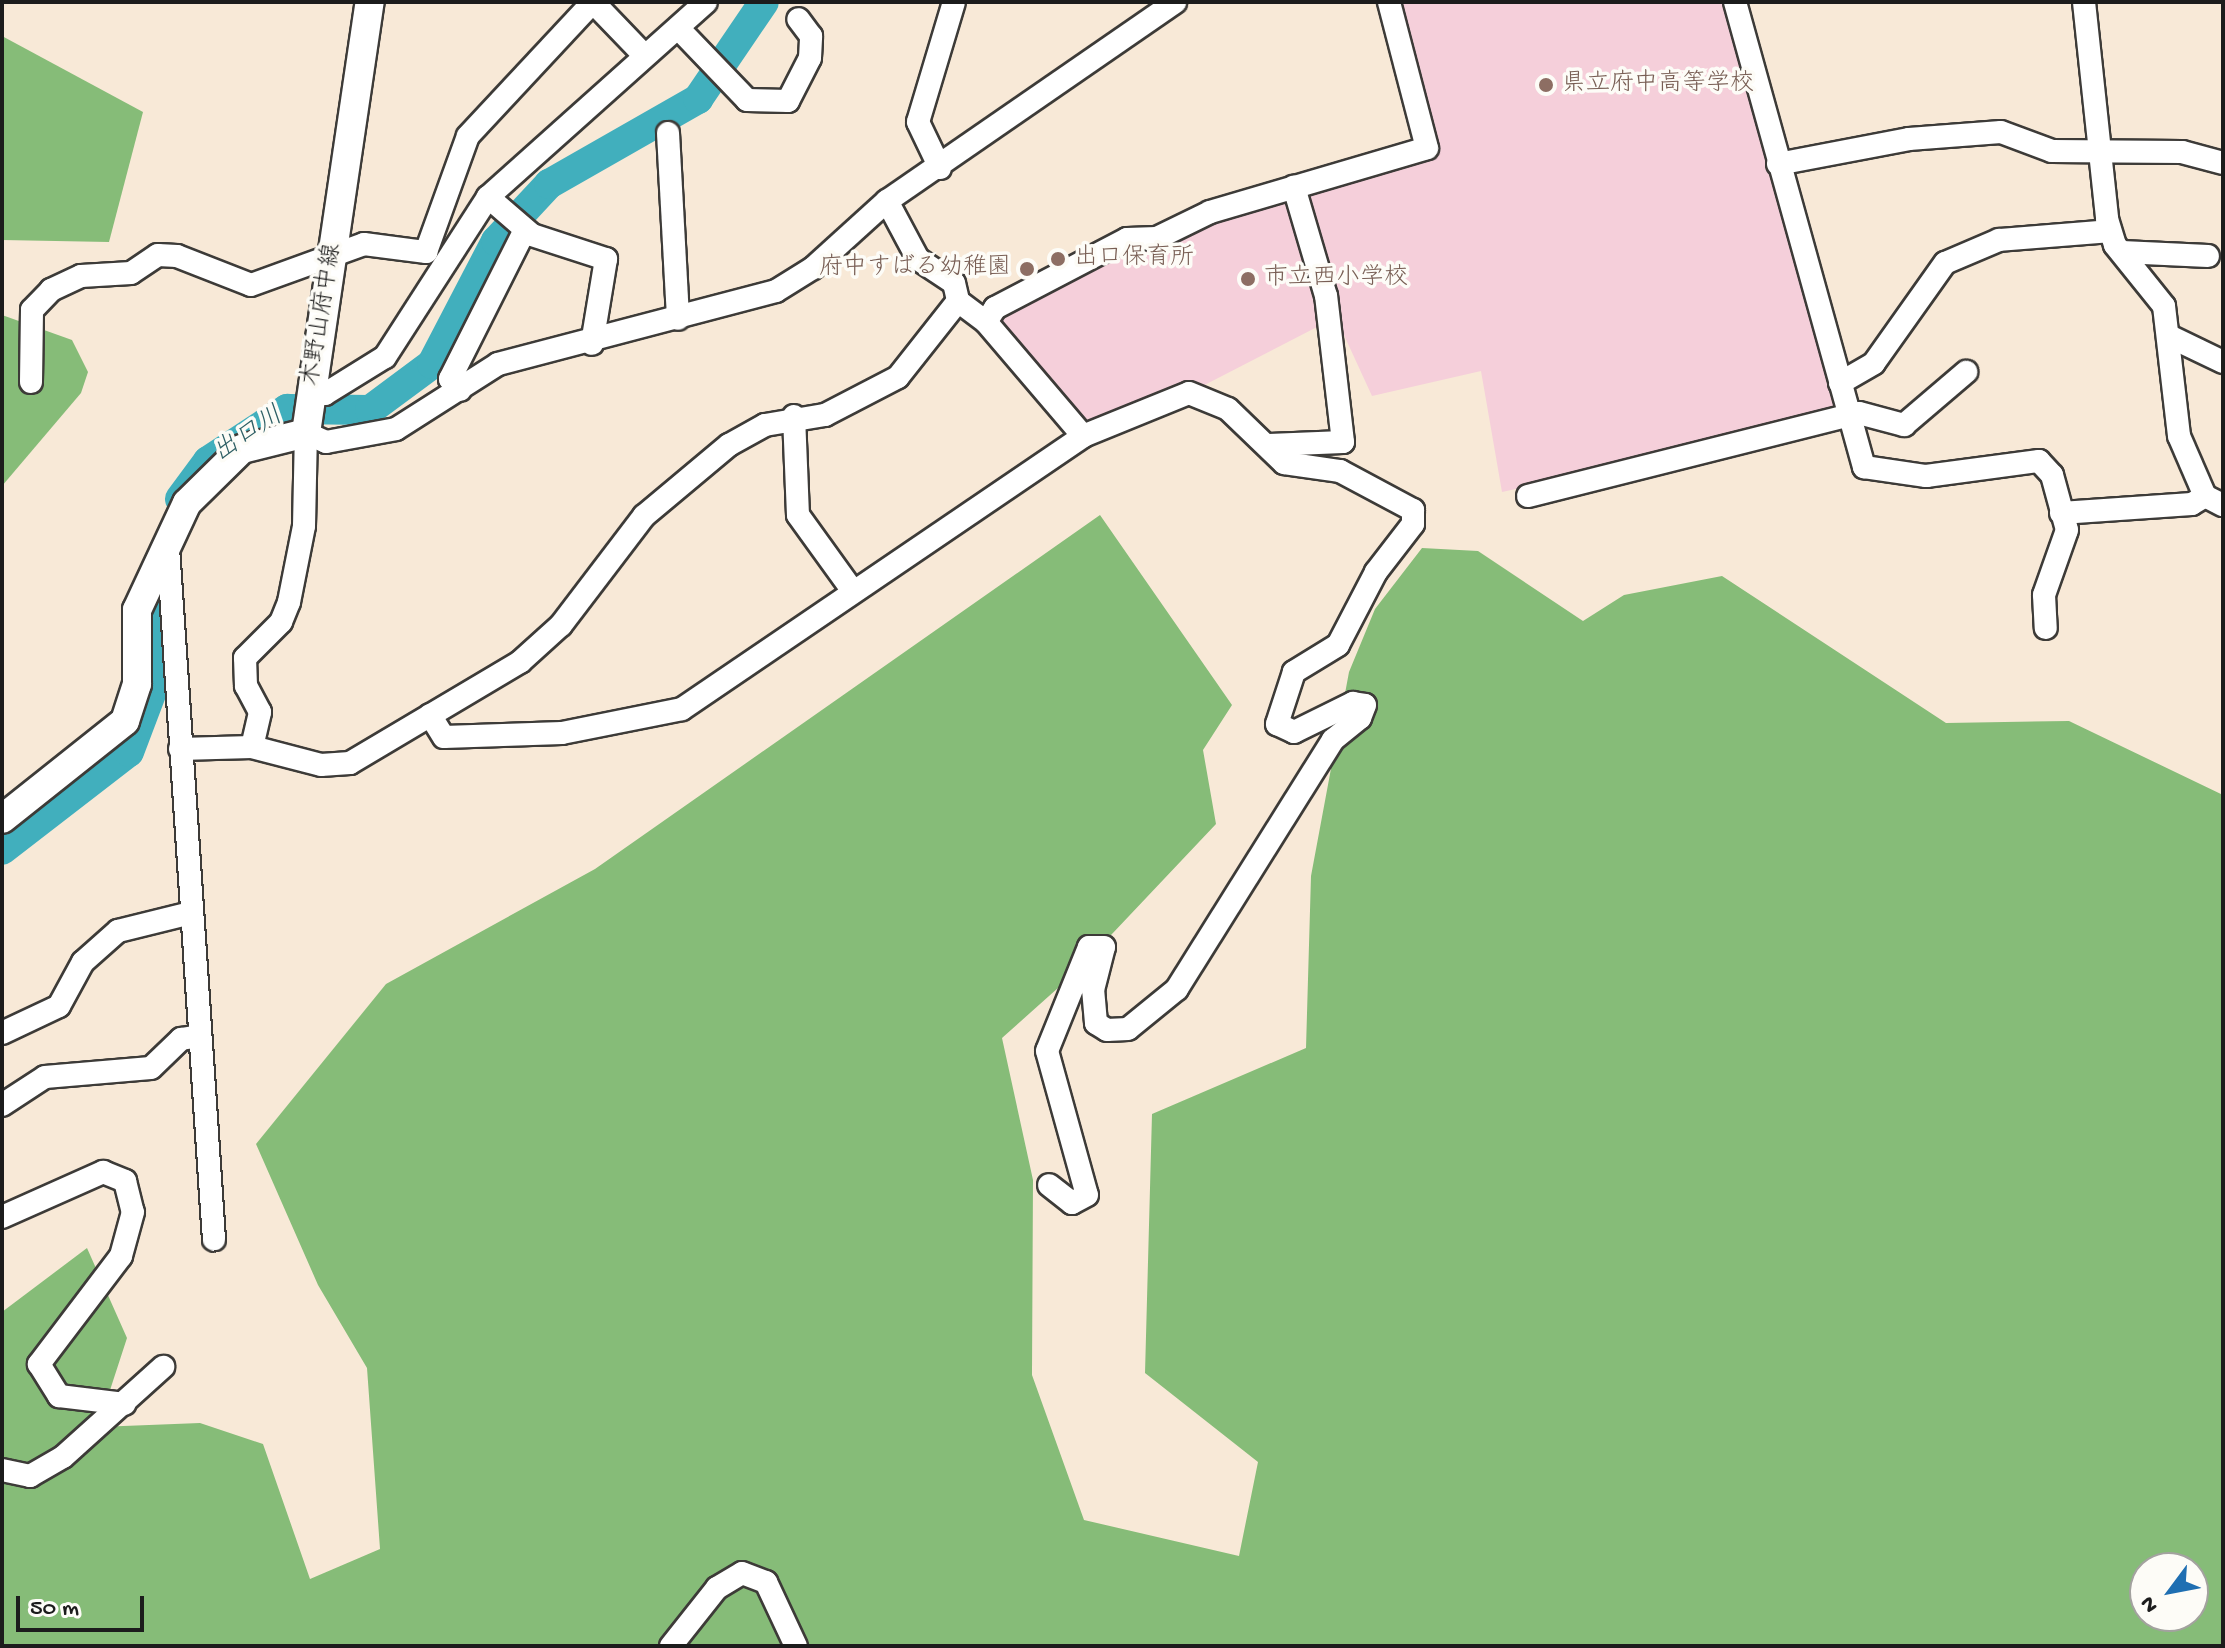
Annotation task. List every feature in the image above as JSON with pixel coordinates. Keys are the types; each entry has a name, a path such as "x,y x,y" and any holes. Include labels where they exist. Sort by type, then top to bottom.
{"main road":[{"name":"木野山府中線","path":"307,429 370,2"},
{"path":"2,819 125,721 137,684 137,610 156,579 187,503 215,471 242,449 307,429"}],"street":[{"path":"31,382 32,310 81,276 131,273 158,255 177,256 251,285 332,259 364,244 426,252 468,136 593,2 644,55"},
{"path":"310,394 325,394 399,343 494,203 644,55 679,29 706,2"},
{"path":"940,168 918,122 954,2"},
{"path":"307,429 326,442 396,429 498,364 592,344 776,291 813,268 887,201 940,168 1175,2"},
{"path":"986,322 995,308 1127,239 1157,238 1210,212 1427,148 1389,2"},
{"path":"1735,2 1864,467 1926,476 2039,461 2052,475 2067,530 2044,595 2046,628"},
{"path":"2084,2 2110,231 2122,252 2164,306 2171,337 2179,436 2218,507"},
{"path":"679,29 747,100 788,101 810,58 811,36 798,19"},
{"path":"1778,164 1909,139 2001,132 2052,151 2101,154 2182,152 2223,163"},
{"path":"668,133 678,319"},
{"path":"1294,187 1326,296 1343,442 1340,471"},
{"path":"887,201 918,259 954,283 958,301 986,322 1083,436"},
{"path":"494,203 525,230 606,259 592,344"},
{"path":"460,390 450,379 525,230"},
{"path":"1840,383 1874,363 1945,263 1999,240 2110,231"},
{"path":"2122,252 2208,256"},
{"path":"180,749 252,747 321,765 350,763 520,662 561,625 644,516 681,481 729,445 794,416 825,415 874,394 931,342 958,301"},
{"path":"2171,337 2223,362"},
{"path":"1528,496 1848,415 1904,425 1966,372"},
{"path":"430,715 444,737 562,733 682,709 852,590 1083,436 1189,393 1228,409 1269,445 1284,463 1340,471 1413,510 1413,524 1376,572 1338,645 1294,672 1277,724 1294,732 1353,703 1365,705 1360,718 1333,740 1177,989 1128,1029 1096,1023 1093,990 1107,958 1104,947 1089,947 1047,1051 1087,1195 1072,1203 1049,1185"},
{"path":"794,416 798,515 852,590"},
{"path":"252,747 260,712 246,686 245,658 281,622 289,602 304,526 307,429"},
{"path":"1269,445 1343,442"},
{"path":"2061,513 2192,504 2218,507"},
{"path":"168,547 214,1239"},
{"path":"2,1033 59,1006 83,962 118,931 191,913"},
{"path":"2,1105 45,1077 151,1068 181,1039 200,1036"},
{"path":"2,1217 103,1172 125,1181 133,1212 121,1256 39,1364 59,1396 125,1404"},
{"path":"2,1470 30,1476 125,1404 163,1367"},
{"path":"671,1646 717,1588 742,1573 766,1582 796,1646"}],"shaded area":[{"path":"1389,2 1735,2 1848,415 1502,492 1481,371 1372,396 1326,296 1317,327 1189,393 1083,436 986,322 1127,239 1426,148"}],"green space":[{"path":"2,36 143,112 109,242 2,240"},
{"path":"2,315 72,340 88,372 81,393 2,486"},
{"path":"1100,515 1232,705 1203,750 1216,824 1077,971 1002,1038 1033,1180 1032,1375 1084,1520 1239,1556 1258,1462 1145,1373 1152,1114 1306,1048 1311,876 1349,672 1375,609 1422,548 1478,551 1583,621 1624,595 1722,576 1946,723 2069,721 2223,795 2223,1646 2,1646 2,1312 87,1248 127,1338 98,1427 200,1423 263,1444 310,1579 380,1549 367,1368 318,1285 256,1144 386,984 595,869"}],"waterway":[{"name":"出口川","path":"180,499 208,461 287,409 370,410 432,364 496,241 549,184 698,99 764,2"},
{"name":"出口川","path":"2,850 129,752 154,686 148,608"}],"place":[{"name":"県立府中高等学校","path":"1546,85"},
{"name":"出口保育所","path":"1058,259"},
{"name":"府中すばる幼稚園","path":"1027,269"},
{"name":"市立西小学校","path":"1248,279"}]}
